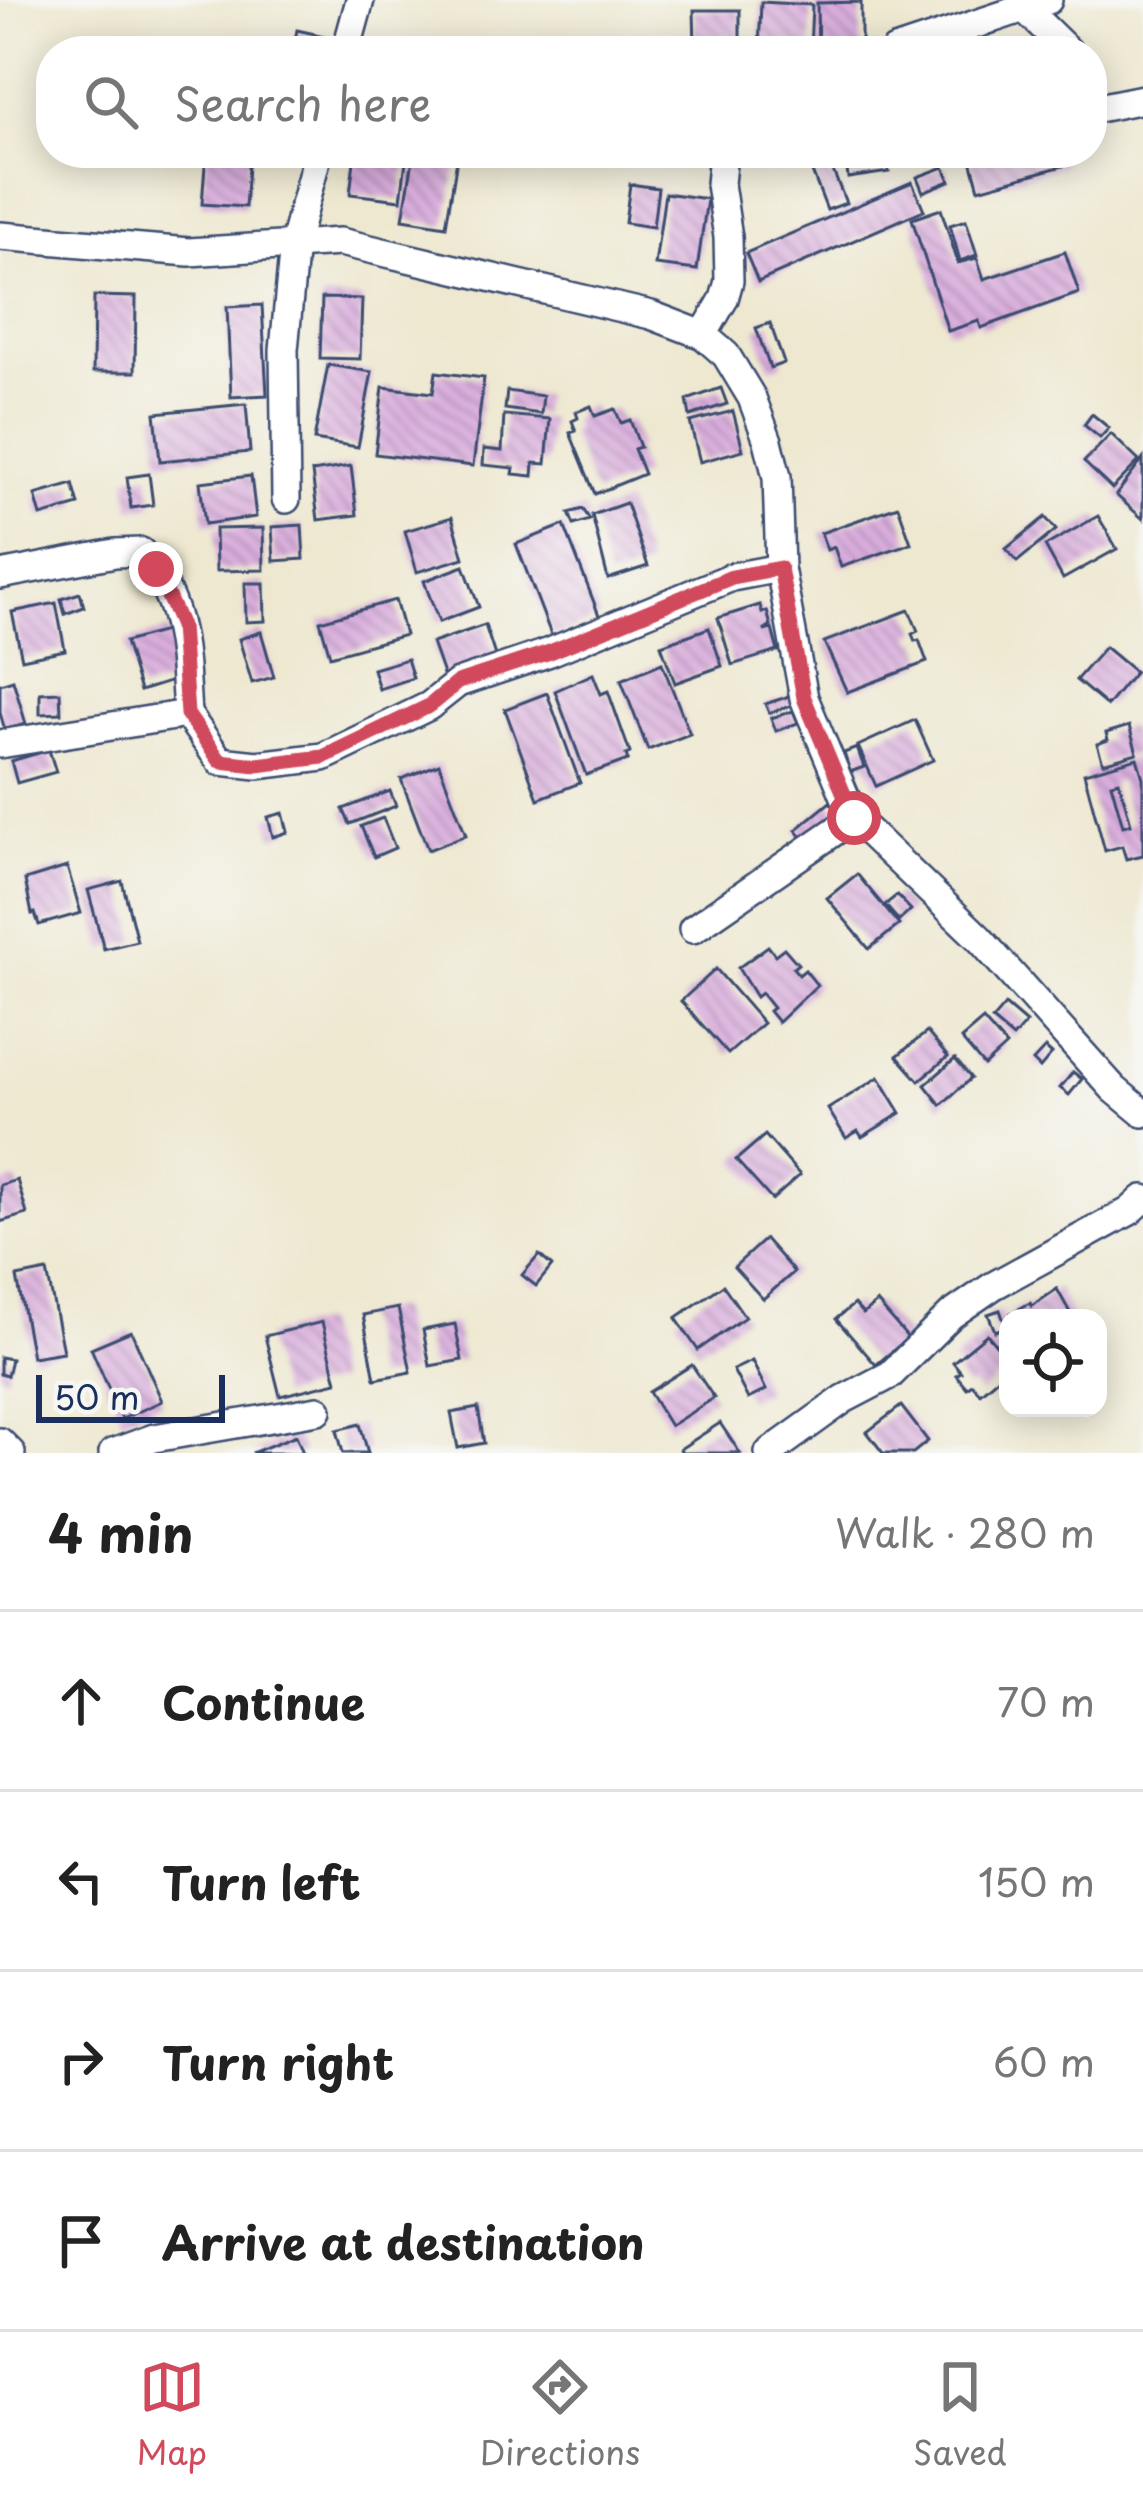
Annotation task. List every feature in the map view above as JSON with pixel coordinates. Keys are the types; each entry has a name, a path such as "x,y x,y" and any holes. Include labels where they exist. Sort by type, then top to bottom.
{"street":[{"path":"350,36 360,0"},
{"path":"940,36 1036,4 1057,36"},
{"path":"1107,106 1143,98"},
{"path":"286,500 284,350 294,243 314,168"},
{"path":"703,334 729,281 722,168"},
{"path":"0,236 189,252 340,242 651,315 703,334 727,355 752,398 768,441 777,477 780,568 804,698 854,818 979,938 1114,1089 1143,1112"},
{"path":"0,575 141,551 156,569 181,626 187,714 220,761 257,765 323,757 429,706 458,682 550,652 732,577 780,568"},
{"path":"0,744 187,714"},
{"path":"693,929 854,818"},
{"path":"770,1453 844,1399 890,1375 951,1315 993,1286 1143,1199"},
{"path":"113,1453 154,1438 318,1410"},
{"path":"0,1442 11,1453"}],"building":[{"path":"761,2 812,5 811,36 760,36"},
{"path":"861,2 861,36 818,36 817,3"},
{"path":"694,10 740,10 740,36 695,36"},
{"path":"205,168 248,168 245,207 202,204"},
{"path":"353,168 405,168 401,200 350,194"},
{"path":"412,168 456,168 446,226 403,219"},
{"path":"832,168 846,203 827,210 811,169"},
{"path":"847,168 888,168 889,172 848,178"},
{"path":"944,168 950,181 923,192 917,177"},
{"path":"973,168 1056,168 979,189"},
{"path":"912,182 924,210 758,282 746,253"},
{"path":"630,184 658,188 653,227 625,223"},
{"path":"665,193 707,199 697,270 655,265"},
{"path":"941,209 958,263 977,258 984,279 1065,252 1079,293 981,328 979,321 948,331 912,219"},
{"path":"966,220 977,255 960,261 950,225"},
{"path":"94,296 136,297 135,372 93,372"},
{"path":"322,298 362,299 360,359 320,358"},
{"path":"262,305 267,395 231,397 227,307"},
{"path":"770,323 784,363 770,368 756,328"},
{"path":"328,365 372,372 358,447 314,440"},
{"path":"436,372 484,378 473,466 375,454 383,387 433,393"},
{"path":"721,388 727,404 690,416 687,400"},
{"path":"507,391 543,396 541,414 505,409"},
{"path":"246,404 250,452 160,461 155,413"},
{"path":"591,406 595,416 615,409 621,423 630,420 644,474 595,494 570,433 576,431 572,421 578,418 576,412"},
{"path":"733,411 743,450 700,462 690,422"},
{"path":"1092,414 1109,428 1100,438 1084,425"},
{"path":"504,415 550,419 546,464 534,463 533,476 513,474 514,468 483,465 484,449 502,451"},
{"path":"1111,434 1139,461 1112,489 1084,462"},
{"path":"1143,459 1143,519 1116,495"},
{"path":"351,466 357,515 318,520 312,472"},
{"path":"149,474 153,505 131,508 127,477"},
{"path":"251,476 256,517 205,524 200,482"},
{"path":"73,484 79,505 41,516 35,495"},
{"path":"626,503 648,566 608,579 592,515"},
{"path":"898,506 911,543 841,567 834,547 827,550 821,533"},
{"path":"583,509 590,520 574,525 569,513"},
{"path":"1098,516 1117,549 1063,579 1045,546"},
{"path":"452,517 464,558 417,572 405,531"},
{"path":"1045,517 1056,530 1017,562 1006,549"},
{"path":"302,525 304,559 274,561 272,527"},
{"path":"564,525 600,618 552,637 516,544"},
{"path":"263,528 264,570 216,571 215,529"},
{"path":"464,566 479,607 439,622 424,581"},
{"path":"245,583 264,583 265,621 246,622"},
{"path":"80,593 84,607 65,614 61,599"},
{"path":"395,600 405,635 330,656 320,621"},
{"path":"56,603 65,650 22,659 12,612"},
{"path":"760,605 771,626 764,631 772,629 778,651 732,665 718,618"},
{"path":"909,610 918,631 912,634 927,662 847,692 824,642"},
{"path":"485,625 498,665 444,677 432,643"},
{"path":"709,628 722,666 675,683 661,645"},
{"path":"168,630 182,678 140,691 125,642"},
{"path":"261,632 274,677 252,683 239,639"},
{"path":"1105,647 1135,672 1107,706 1076,680"},
{"path":"407,659 413,678 379,689 373,669"},
{"path":"662,663 690,734 648,750 621,680"},
{"path":"593,674 601,694 608,691 630,753 628,760 586,775 555,691"},
{"path":"13,680 26,724 5,730 0,684"},
{"path":"60,692 61,713 40,714 40,693"},
{"path":"547,693 580,783 538,799 505,709"},
{"path":"790,696 793,705 769,713 765,704"},
{"path":"793,711 798,723 776,731 771,718"},
{"path":"915,720 933,760 876,786 858,746"},
{"path":"1129,726 1137,753 1103,763 1097,744 1108,740 1106,733"},
{"path":"857,748 864,767 850,772 844,753"},
{"path":"49,750 56,772 17,783 11,761"},
{"path":"1137,758 1143,778 1143,855 1126,859 1122,846 1105,851 1084,773","holes":["1119,781 1131,824 1123,826 1111,783"]},
{"path":"439,764 466,835 428,850 401,779"},
{"path":"390,791 396,806 350,824 343,809"},
{"path":"830,802 842,816 808,844 796,830"},
{"path":"283,813 288,832 273,837 268,817"},
{"path":"383,818 395,848 374,857 361,826"},
{"path":"67,867 81,913 39,925 25,880"},
{"path":"857,874 899,925 869,949 827,898"},
{"path":"122,881 137,941 104,949 88,890"},
{"path":"897,895 911,910 899,921 885,905"},
{"path":"768,946 775,955 784,948 798,964 793,968 799,975 805,970 817,985 778,1022 769,1011 773,1008 761,993 756,997 738,968"},
{"path":"716,969 763,1023 728,1054 681,1001"},
{"path":"1005,1005 1026,1023 1013,1038 992,1020"},
{"path":"983,1020 1006,1046 984,1066 961,1039"},
{"path":"927,1032 948,1057 919,1081 897,1056"},
{"path":"1045,1048 1052,1054 1040,1068 1033,1061"},
{"path":"955,1059 971,1078 941,1105 925,1085"},
{"path":"1073,1072 1082,1079 1069,1095 1060,1088"},
{"path":"879,1077 901,1113 862,1137 858,1131 846,1138 828,1109"},
{"path":"765,1135 800,1175 772,1200 736,1160"},
{"path":"17,1180 27,1214 0,1222 0,1185"},
{"path":"765,1239 794,1272 763,1299 734,1267"},
{"path":"539,1255 552,1266 536,1286 522,1275"},
{"path":"47,1271 63,1352 32,1357 17,1277"},
{"path":"723,1285 745,1317 698,1350 676,1318"},
{"path":"1057,1289 1068,1309 1019,1309"},
{"path":"877,1302 908,1338 876,1365 836,1319 854,1304 863,1314"},
{"path":"398,1308 411,1372 375,1379 363,1315"},
{"path":"999,1310 999,1330 995,1331 988,1314"},
{"path":"322,1322 337,1382 280,1396 265,1336"},
{"path":"455,1324 462,1360 430,1366 423,1330"},
{"path":"131,1331 162,1401 122,1419 91,1348"},
{"path":"987,1334 999,1348 999,1377 980,1393 972,1384 967,1388 953,1362"},
{"path":"0,1357 11,1359 7,1376 0,1374"},
{"path":"752,1361 766,1390 748,1399 733,1370"},
{"path":"692,1365 714,1398 670,1426 649,1392"},
{"path":"901,1406 928,1441 913,1453 883,1453 867,1432"},
{"path":"478,1408 484,1443 458,1448 451,1413"},
{"path":"720,1423 740,1453 682,1453 680,1449"},
{"path":"360,1424 368,1453 343,1453 337,1430"},
{"path":"296,1435 303,1453 252,1453"}],"route":[{"path":"156,569 181,626 187,714 220,761 257,765 323,757 429,706 458,682 550,652 732,577 780,568 804,698 854,818"}]}
